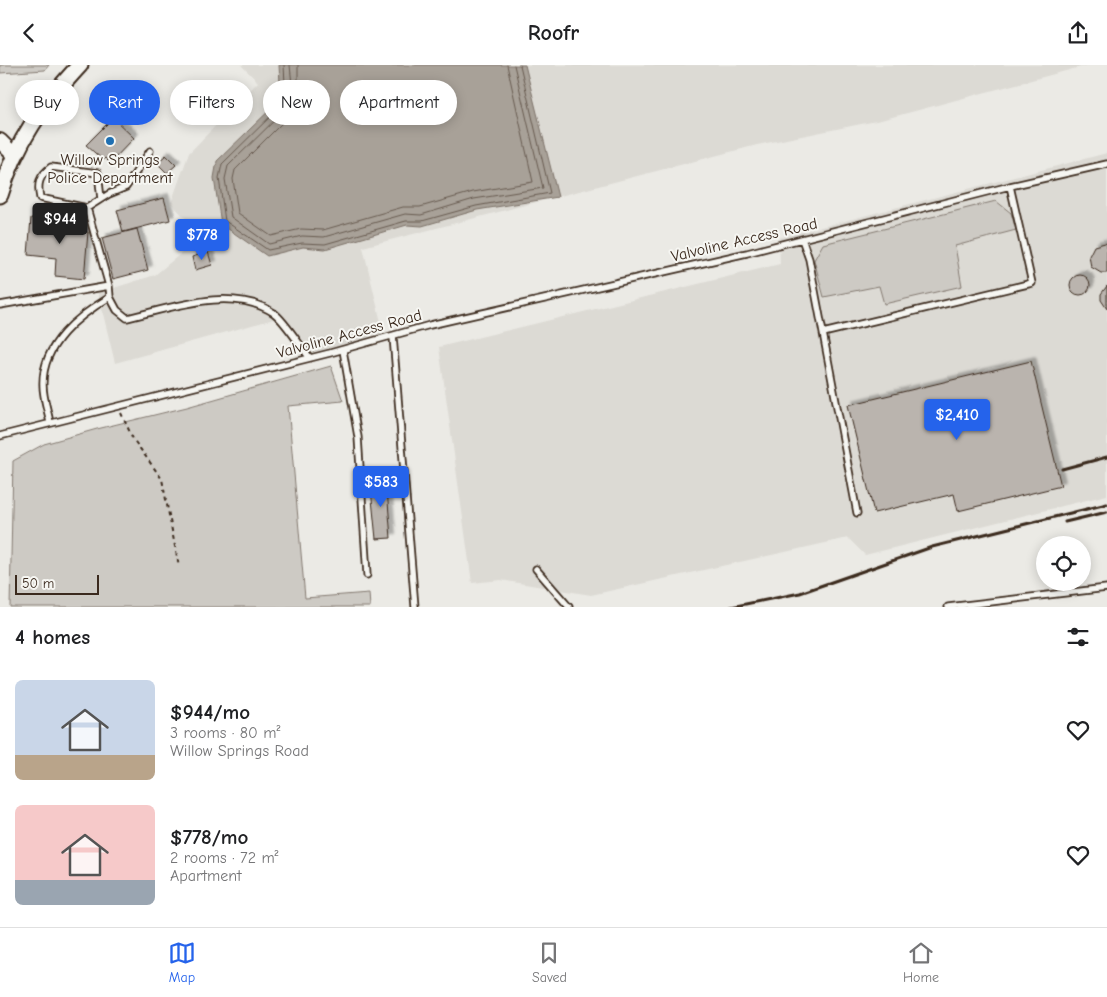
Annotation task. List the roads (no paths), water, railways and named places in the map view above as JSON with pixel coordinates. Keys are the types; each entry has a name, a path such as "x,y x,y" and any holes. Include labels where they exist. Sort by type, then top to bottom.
{"main road":[{"path":"0,195 14,155 35,116 80,65"}],"street":[{"path":"0,141 14,155"}],"lane":[{"path":"101,199 98,173 51,167 43,173 37,186 40,198 87,208 126,187 150,151"},
{"name":"Valvoline Access Road","path":"0,436 343,350 393,335 802,239 1010,185 1107,164"},
{"path":"822,333 1032,283 1010,185"},
{"path":"87,208 109,286 110,297 117,310 127,318 207,299 251,303 275,313 310,358"},
{"path":"802,239 809,259 857,513"},
{"path":"0,305 109,286"},
{"path":"50,423 43,385 50,356 57,341 94,305 110,297"},
{"path":"393,335 415,607"},
{"path":"343,350 358,437 367,575"},
{"path":"536,569 569,607"},
{"path":"948,607 1107,588"}],"water":[{"path":"279,65 525,65 558,197 477,210 422,226 407,225 325,249 303,247 267,256 221,224 214,178 217,161 263,117 263,125 330,125 330,80 280,80"}],"railway":[{"path":"1062,469 1107,457"},
{"path":"731,607 800,593 932,547 1107,504"},
{"path":"1065,522 1107,512"}],"place":[{"name":"Willow Springs Police Department","path":"110,141"}]}
